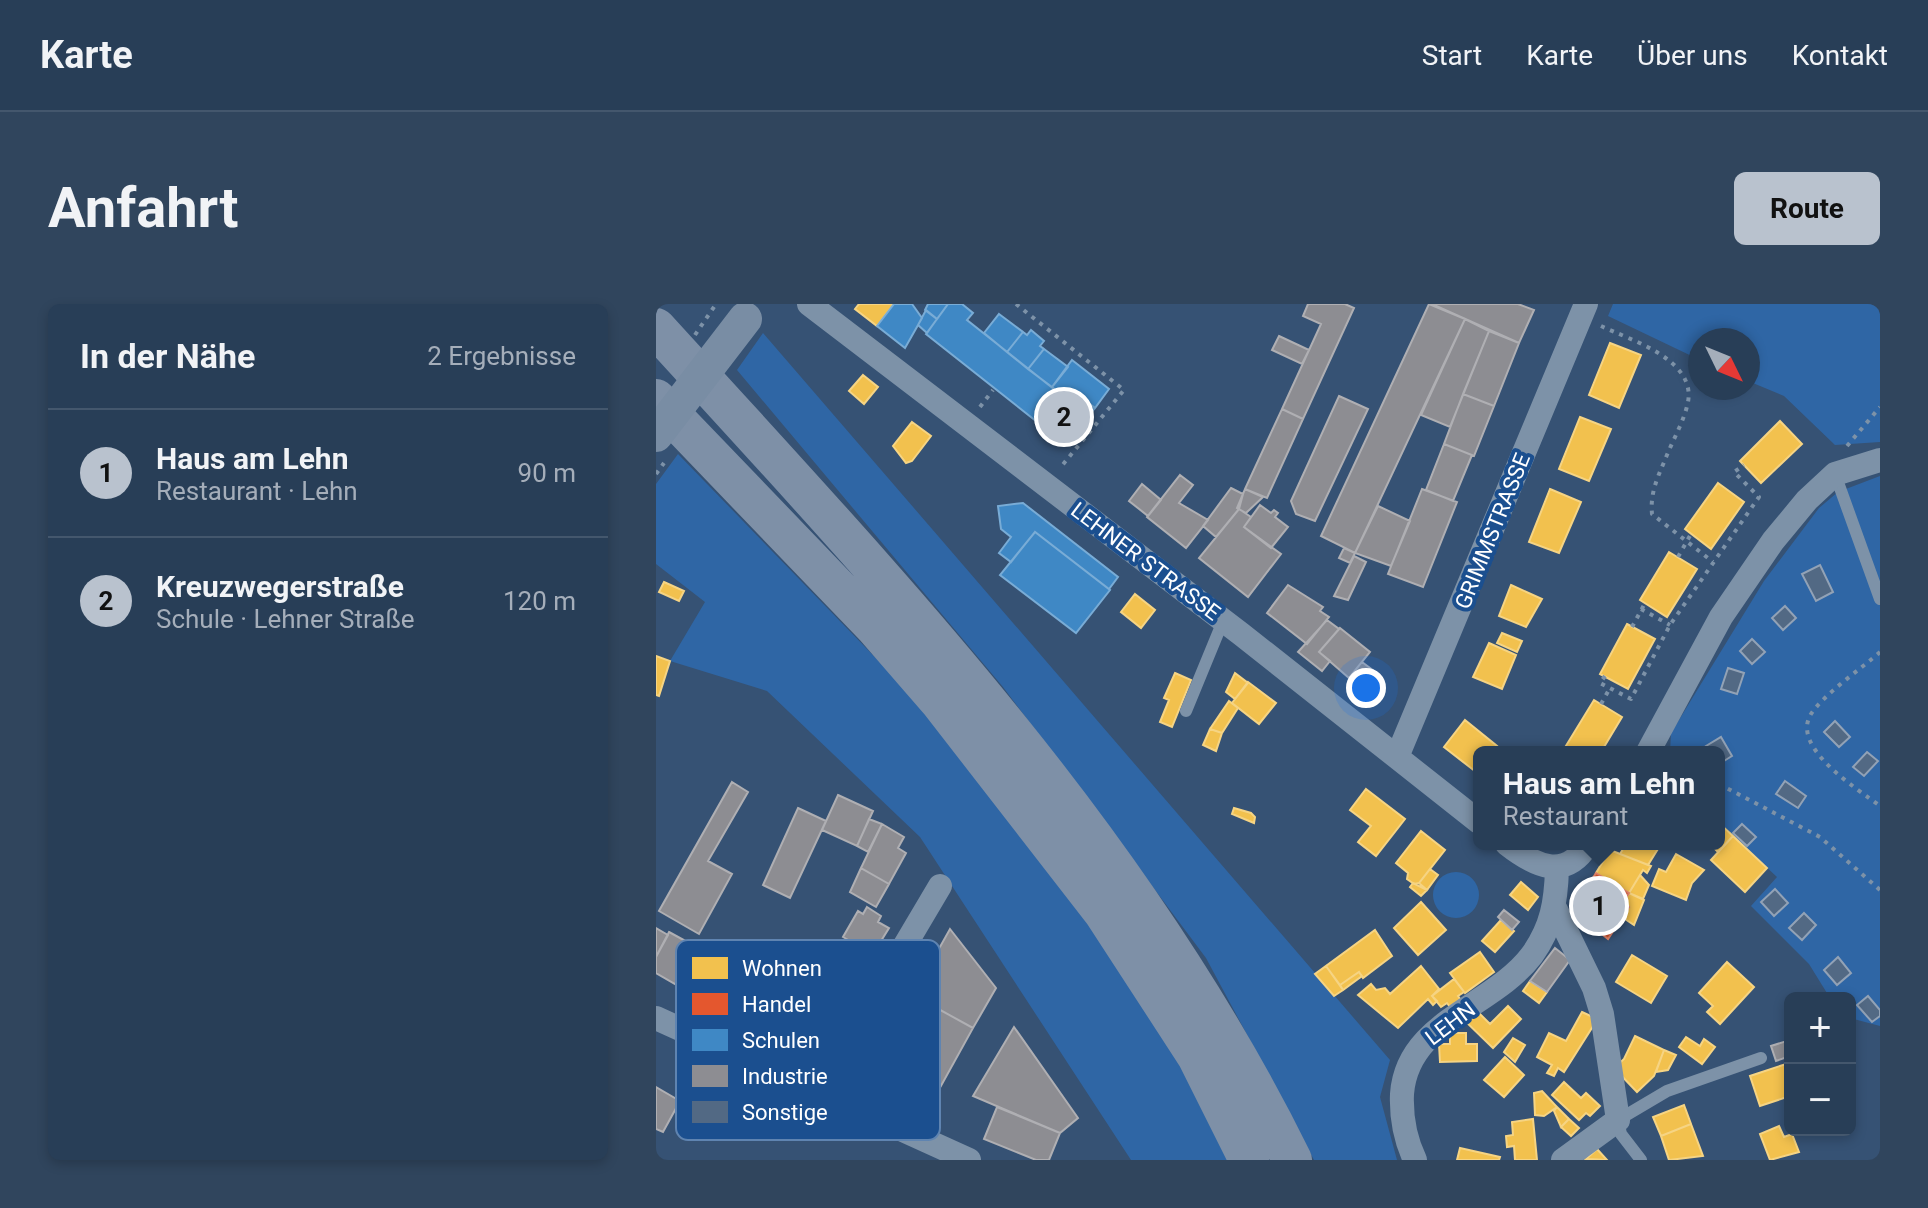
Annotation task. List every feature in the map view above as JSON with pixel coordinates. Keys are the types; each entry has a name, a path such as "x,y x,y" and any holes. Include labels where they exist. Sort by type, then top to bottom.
{"highway":[{"path":"656,328 821,509 1010,726 1102,845 1255,1084 1292,1160"},
{"path":"656,399 875,627 941,703 1104,913 1197,1056 1249,1160"}],"main road":[{"path":"656,435 745,319"}],"street":[{"name":"LEHNER STRASSE","path":"809,304 1473,817"},
{"name":"GRIMMSTRASSE","path":"1397,757 1583,310"},
{"path":"1651,746 1721,617 1743,583 1807,500 1835,474 1880,460"},
{"path":"1514,850 1528,861 1557,869 1570,863 1582,850"},
{"name":"LEHN","path":"1415,1160 1401,1110 1403,1088 1413,1052 1519,970 1546,933 1556,910 1557,869"},
{"path":"908,940 940,886"},
{"name":"LEHN","path":"1556,910 1594,988 1602,1014 1618,1120"},
{"path":"656,1018 676,1027"},
{"path":"1563,1160 1618,1120"},
{"path":"925,1140 969,1160"}],"lane":[{"path":"1835,474 1880,599"},
{"path":"1186,711 1223,621"},
{"path":"1618,1120 1667,1091 1761,1058"},
{"name":"LEHN","path":"1618,1120 1621,1134 1641,1160"}],"path":[{"path":"1016,304 1124,390 1046,485"},
{"path":"1583,310 1670,361 1686,384 1689,398 1686,412 1651,499 1652,514 1713,562"},
{"path":"1835,474 1848,444 1880,407"},
{"path":"1605,676 1600,683 1631,699 1670,625 1759,497 1734,472 1744,465"},
{"path":"1678,557 1691,534"},
{"path":"1632,627 1645,603"},
{"path":"1641,609 1670,625"},
{"path":"1880,652 1812,712 1807,728 1814,749 1829,766 1880,806"},
{"path":"1601,704 1610,688"},
{"path":"1725,787 1820,837 1880,890"}],"shaded area":[{"path":"1613,304 1880,304 1880,442 1835,445 1784,396 1760,386 1760,328 1688,328 1688,354 1608,316"},
{"path":"763,333 1390,1060 1380,1097 1397,1160 1314,1160 1206,958 1003,687 737,370"},
{"path":"678,454 934,718 1126,974 1194,1088 1229,1160 1131,1160 920,837 767,691 670,661 705,602 656,564 656,484"},
{"path":"1880,476 1880,1026 1856,1020 1856,992 1826,992 1809,964 1751,906 1777,877 1725,829 1725,746 1670,746 1671,733 1764,581 1819,508 1838,492"},
{"path":"1456,872 1473,878 1479,895 1473,912 1456,918 1439,912 1433,895 1439,878"}],"building: Wohnen":[{"path":"859,304 894,304 877,326 855,309"},
{"path":"1610,343 1641,355 1619,408 1589,395"},
{"path":"863,375 878,387 864,404 849,391"},
{"path":"1580,417 1611,429 1589,481 1559,469"},
{"path":"1780,421 1802,444 1761,483 1740,461"},
{"path":"912,422 931,436 912,461 906,463 893,446"},
{"path":"1718,483 1744,502 1711,549 1685,529"},
{"path":"1550,489 1581,502 1559,553 1529,542"},
{"path":"1669,552 1697,569 1667,617 1640,600"},
{"path":"664,582 684,591 679,601 659,592"},
{"path":"1511,585 1542,599 1526,627 1499,616"},
{"path":"1135,594 1155,610 1141,628 1121,612"},
{"path":"1627,624 1655,639 1628,689 1600,674"},
{"path":"1502,633 1522,641 1517,652 1497,643"},
{"path":"1489,643 1516,655 1502,689 1473,677"},
{"path":"656,656 670,661 659,696 656,695"},
{"path":"1175,673 1191,680 1172,727 1160,722 1169,700 1164,698"},
{"path":"1235,673 1248,683 1235,699 1226,692"},
{"path":"1248,682 1276,703 1259,724 1232,703"},
{"path":"1594,700 1622,717 1605,746 1566,746"},
{"path":"1229,701 1238,708 1222,733 1210,729"},
{"path":"1465,720 1497,746 1473,746 1473,770 1444,747"},
{"path":"1210,729 1222,733 1216,751 1203,745"},
{"path":"1366,789 1405,819 1376,856 1358,842 1371,826 1350,810"},
{"path":"1234,808 1251,813 1255,817 1254,823 1232,814"},
{"path":"1725,829 1733,836 1725,845"},
{"path":"1421,831 1445,850 1419,883 1414,884 1407,879 1408,873 1396,863"},
{"path":"1733,836 1767,868 1745,892 1711,860 1720,850 1725,850 1725,845"},
{"path":"1610,850 1651,866 1647,873 1643,870 1629,893 1596,873"},
{"path":"1622,850 1657,850 1648,865 1620,854"},
{"path":"1676,854 1704,870 1692,883 1686,900 1652,886 1659,869 1666,872"},
{"path":"1430,869 1438,875 1427,890 1419,883"},
{"path":"1640,875 1649,885 1643,899 1629,893"},
{"path":"1521,882 1538,897 1528,910 1510,895"},
{"path":"1413,883 1427,890 1421,896 1410,887"},
{"path":"1629,893 1644,900 1634,925 1622,917 1629,907 1622,903"},
{"path":"1421,902 1446,930 1418,955 1394,928"},
{"path":"1501,920 1514,931 1495,952 1482,941"},
{"path":"1375,930 1392,956 1363,978 1359,972 1340,985 1326,966"},
{"path":"1480,952 1494,972 1465,993 1450,973"},
{"path":"1632,955 1667,976 1651,1003 1616,982"},
{"path":"1727,962 1754,987 1720,1024 1707,1012 1713,1006 1699,993"},
{"path":"1326,966 1343,990 1334,996 1315,974"},
{"path":"1421,966 1439,989 1432,996 1437,1001 1433,1005 1428,999 1398,1028 1358,995 1371,984 1376,990 1385,988 1390,994"},
{"path":"1359,972 1362,976 1343,990 1340,985"},
{"path":"1454,979 1464,992 1458,996 1463,1003 1453,1011 1447,1003 1441,1007 1432,996"},
{"path":"1530,981 1547,992 1539,1003 1523,991"},
{"path":"1508,1006 1521,1019 1493,1048 1465,1021 1478,1012 1490,1024"},
{"path":"1582,1012 1593,1017 1595,1023 1564,1072 1558,1068 1554,1076 1547,1073 1552,1065 1537,1057 1549,1033 1566,1041"},
{"path":"1450,1033 1466,1033 1466,1044 1477,1044 1477,1061 1440,1062 1439,1044 1450,1044"},
{"path":"1635,1036 1664,1050 1654,1076 1637,1092 1614,1068 1624,1059"},
{"path":"1686,1037 1700,1046 1704,1039 1715,1047 1702,1064 1679,1047"},
{"path":"1513,1038 1525,1045 1515,1062 1504,1052"},
{"path":"1664,1050 1676,1055 1668,1070 1656,1072"},
{"path":"1505,1057 1524,1075 1504,1097 1484,1080"},
{"path":"1784,1065 1784,1098 1760,1106 1750,1076"},
{"path":"1564,1082 1581,1098 1586,1093 1600,1106 1590,1116 1586,1113 1579,1120 1552,1095"},
{"path":"1542,1091 1557,1107 1544,1116 1535,1115 1534,1093"},
{"path":"1684,1105 1691,1124 1661,1136 1653,1117"},
{"path":"1557,1107 1569,1119 1561,1127 1554,1111"},
{"path":"1533,1119 1537,1160 1515,1160 1514,1146 1507,1147 1506,1136 1513,1135 1512,1122"},
{"path":"1569,1119 1579,1128 1571,1136 1561,1127"},
{"path":"1691,1124 1703,1156 1669,1160 1661,1136"},
{"path":"1779,1126 1784,1137 1793,1136 1799,1152 1770,1160 1760,1134"},
{"path":"1460,1148 1500,1157 1499,1160 1457,1160"},
{"path":"1597,1149 1607,1160 1586,1159"}],"building: Handel":[{"path":"1596,873 1629,893 1622,903 1629,907 1608,939 1572,910"}],"building: Schulen":[{"path":"894,304 912,304 922,318 905,348 877,326"},
{"path":"928,304 948,304 937,319 925,310"},
{"path":"948,304 962,304 973,313 967,320 1069,401 1075,393 1095,408 1065,444 926,334"},
{"path":"926,310 937,319 927,333 918,325"},
{"path":"999,314 1023,332 1007,352 984,333"},
{"path":"1031,330 1044,341 1040,346 1044,349 1028,369 1007,352 1023,332 1027,335"},
{"path":"1044,349 1068,367 1052,387 1028,369"},
{"path":"1072,360 1109,389 1095,408 1075,393 1069,401 1052,387"},
{"path":"1023,503 1118,577 1109,589 1035,532 1011,562 999,553 1011,537 1001,529 998,506"},
{"path":"1035,532 1110,590 1076,633 1000,575"}],"building: Industrie":[{"path":"1308,304 1345,304 1354,308 1303,419 1282,409 1321,324 1303,316"},
{"path":"1429,304 1465,319 1355,553 1321,536"},
{"path":"1432,304 1518,304 1534,310 1519,343"},
{"path":"1465,319 1489,331 1450,427 1421,415"},
{"path":"1489,331 1519,343 1494,406 1463,394"},
{"path":"1279,336 1309,350 1302,364 1272,350"},
{"path":"1463,394 1494,406 1474,456 1444,444"},
{"path":"1339,396 1368,409 1315,521 1296,514 1291,501"},
{"path":"1282,409 1303,419 1267,498 1245,489"},
{"path":"1444,444 1472,455 1453,501 1426,490"},
{"path":"1180,475 1193,485 1179,503 1208,520 1186,548 1147,517"},
{"path":"1142,484 1161,500 1148,516 1129,501"},
{"path":"1231,488 1243,494 1239,509 1216,537 1203,526"},
{"path":"1245,489 1263,497 1246,513 1237,508"},
{"path":"1422,489 1457,502 1423,587 1388,574"},
{"path":"1260,505 1271,513 1274,510 1278,513 1275,517 1288,527 1271,548 1244,527"},
{"path":"1378,506 1410,521 1391,566 1355,553"},
{"path":"1239,509 1251,517 1244,527 1281,554 1248,597 1199,558"},
{"path":"1344,548 1355,553 1350,563 1339,558"},
{"path":"1354,556 1366,562 1348,600 1334,596"},
{"path":"1288,585 1323,607 1320,611 1329,617 1307,644 1267,613"},
{"path":"1327,620 1339,629 1319,652 1330,661 1322,671 1298,652"},
{"path":"1340,628 1370,652 1349,678 1319,652"},
{"path":"1362,662 1374,671 1362,686 1350,677"},
{"path":"732,782 748,792 708,861 732,874 699,934 659,911"},
{"path":"838,795 873,811 857,846 822,830"},
{"path":"798,808 826,821 790,898 763,885"},
{"path":"869,819 882,824 868,852 857,846"},
{"path":"882,824 904,837 898,848 906,853 889,884 861,868"},
{"path":"861,868 889,884 876,907 850,892"},
{"path":"867,907 881,916 878,922 889,928 882,940 848,940 843,937 858,911 863,914"},
{"path":"1504,910 1519,922 1512,930 1498,917"},
{"path":"656,928 668,935 656,957"},
{"path":"950,929 996,988 973,1028 940,1010 940,947"},
{"path":"669,932 684,940 676,940 676,985 656,973 656,957"},
{"path":"1555,948 1570,960 1547,992 1530,981"},
{"path":"940,1010 973,1028 940,1088"},
{"path":"1014,1027 1078,1118 1060,1133 973,1096"},
{"path":"1784,1042 1784,1058 1776,1061 1771,1046"},
{"path":"656,1087 676,1099 676,1108 663,1132 656,1129"},
{"path":"997,1107 1060,1133 1049,1160 1036,1160 984,1139"}],"building: Sonstige":[{"path":"1820,565 1833,592 1816,601 1802,574"},
{"path":"1785,606 1796,618 1783,630 1772,618"},
{"path":"1752,639 1765,652 1752,664 1740,651"},
{"path":"1728,668 1744,673 1737,694 1721,689"},
{"path":"1835,721 1850,737 1839,747 1824,732"},
{"path":"1721,737 1732,756 1725,760 1725,746 1706,746"},
{"path":"1867,752 1878,761 1864,776 1853,767"},
{"path":"1785,781 1806,796 1798,808 1776,794"},
{"path":"1742,824 1756,837 1747,846 1733,833"},
{"path":"1775,889 1788,903 1774,916 1761,902"},
{"path":"1804,913 1816,925 1802,940 1789,928"},
{"path":"1838,957 1851,973 1837,985 1824,970"},
{"path":"1868,996 1880,1010 1880,1016 1872,1022 1857,1005"}],"place":[{"name":"Kreuzwegerstraße","path":"1064,417"},
{"name":"Haus am Lehn","path":"1599,906"}]}
